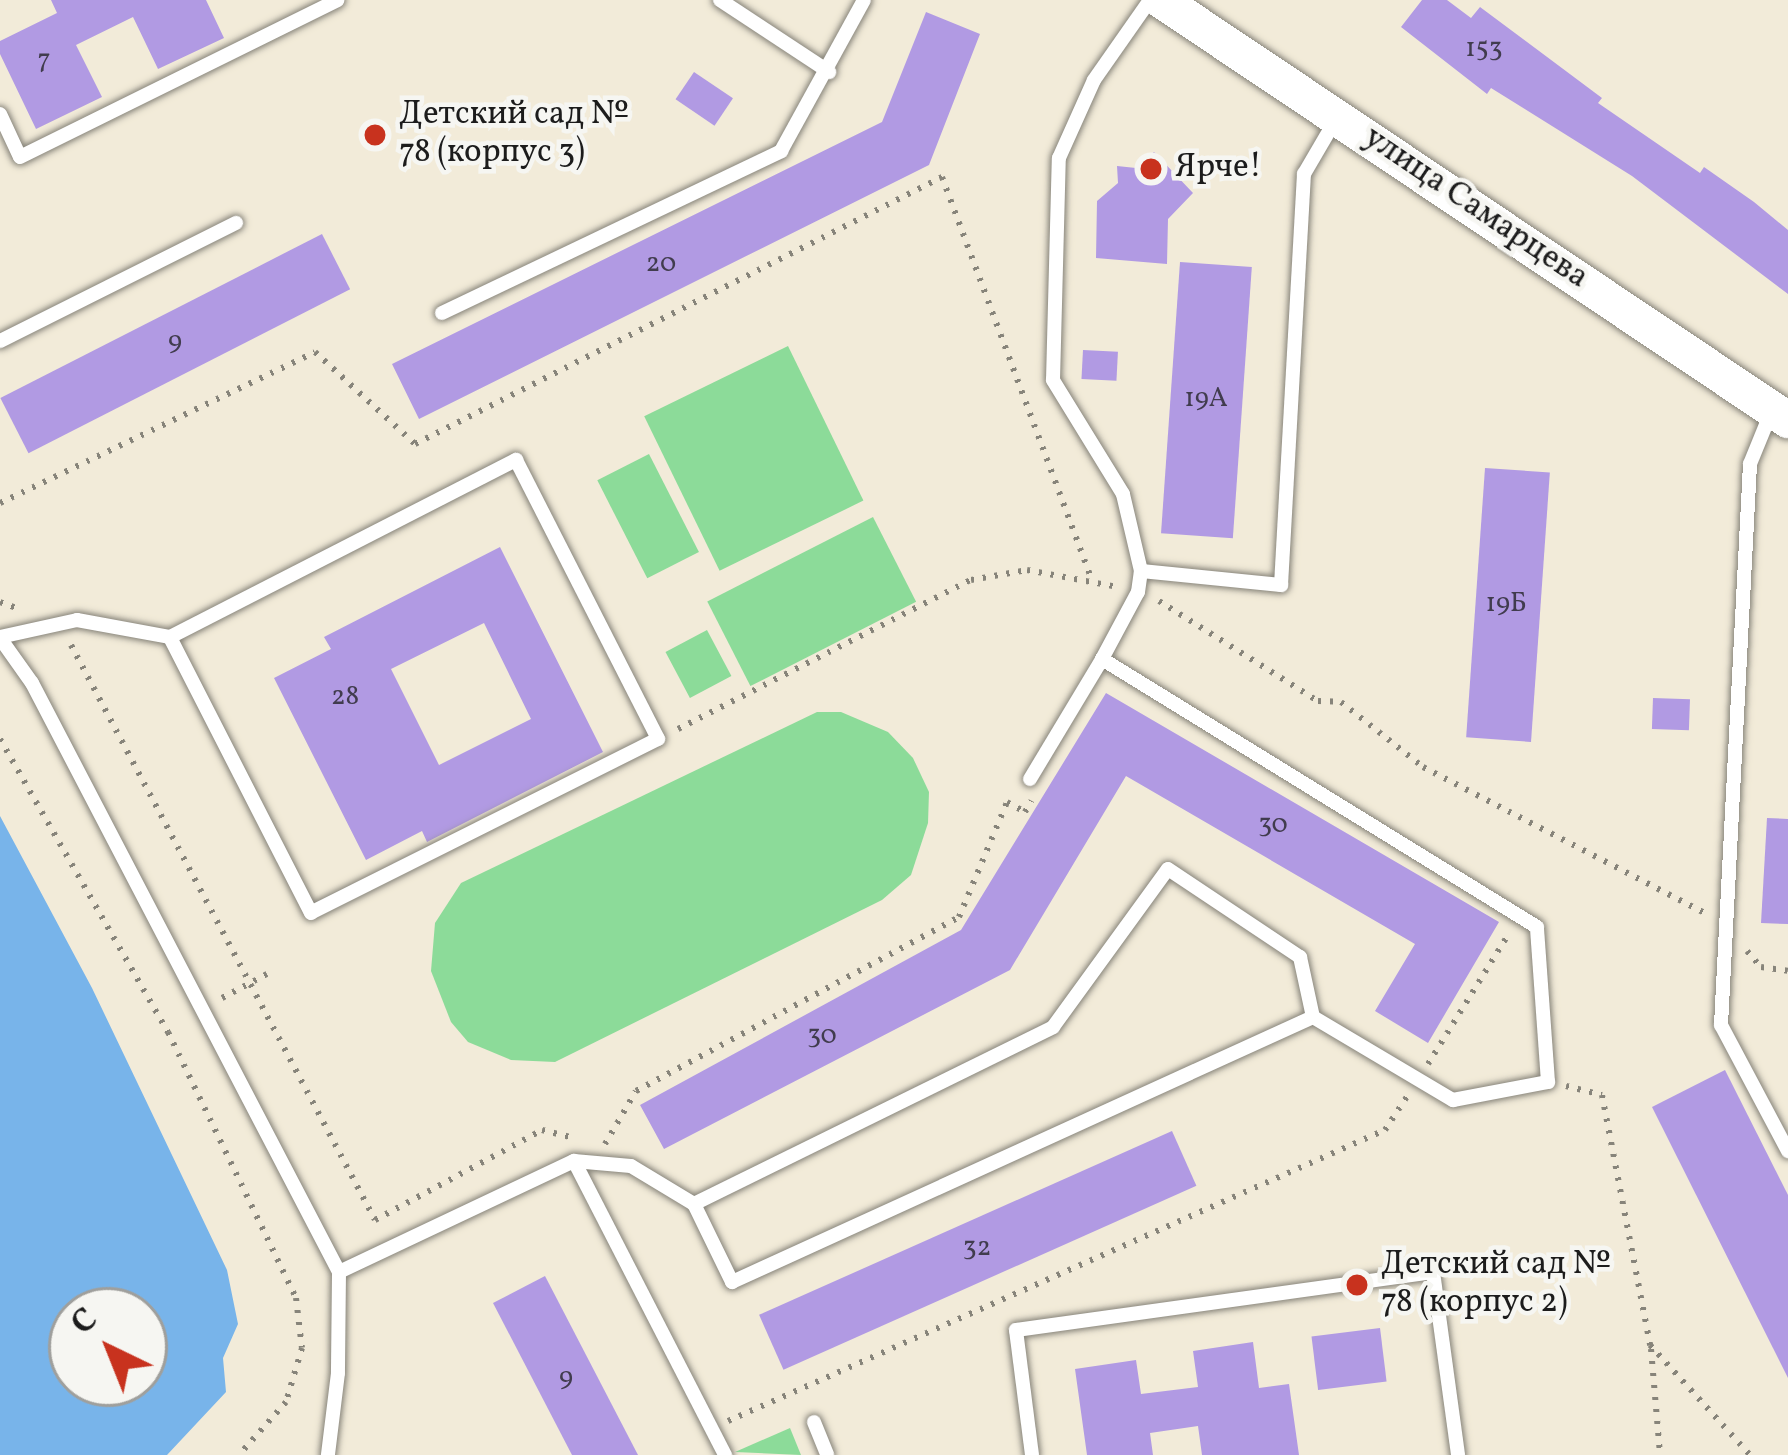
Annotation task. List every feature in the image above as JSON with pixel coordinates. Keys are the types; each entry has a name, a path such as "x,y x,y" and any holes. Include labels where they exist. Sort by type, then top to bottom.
{"street":[{"name":"улица Самарцева","path":"1161,0 1780,415"}],"lane":[{"path":"0,114 20,157 337,0"},
{"path":"720,0 829,72"},
{"path":"442,313 781,151 829,72 864,0"},
{"path":"1033,785 1138,592 1141,571 1123,494 1053,380 1059,158 1094,80 1150,0"},
{"path":"1141,571 1281,585 1304,174 1338,117"},
{"path":"0,340 236,223"},
{"path":"1780,415 1750,464 1721,1025 1787,1145"},
{"path":"170,637 311,913 658,739 516,460 170,637 77,620 0,638 32,683 339,1272 338,1373 328,1455"},
{"path":"694,1204 1053,1027 1168,868 1300,957 1313,1017 1454,1100 1548,1082 1537,927 1102,659"},
{"path":"339,1272 574,1161 631,1166 694,1204 732,1282 1313,1017"},
{"path":"574,1161 724,1455"},
{"path":"1033,1455 1016,1330 1433,1272 1458,1455"},
{"path":"814,1422 827,1455"}],"path":[{"path":"0,503 315,352 415,444 942,177 1092,581"},
{"path":"0,602 60,624 375,1220 542,1130 604,1146 636,1091 959,917 1007,802 1025,812 1033,785"},
{"path":"0,739 168,1032 296,1298 302,1348 286,1402 239,1455"},
{"path":"1548,1082 1603,1094 1651,1346 1660,1455"},
{"path":"1651,1346 1750,1455"}],"green space":[{"path":"788,346 863,501 720,571 644,416"},
{"path":"649,454 699,552 647,578 597,480"},
{"path":"873,517 916,602 750,686 707,601"},
{"path":"707,630 731,676 690,698 666,652"},
{"path":"817,712 841,712 888,732 913,758 929,792 928,823 911,875 882,900 555,1062 511,1060 468,1042 451,1022 431,971 435,923 461,883"},
{"path":"790,1428 801,1455 735,1452"}],"water":[{"path":"0,816 92,988 227,1270 238,1324 223,1358 226,1392 167,1455 0,1455"}],"building":[{"path":"51,0 206,0 224,38 158,69 133,17 76,45 102,97 36,129 0,54 0,41 57,13"},
{"path":"1422,0 1447,0 1471,18 1480,7 1602,98 1598,103 1700,173 1704,167 1754,202 1788,230 1788,294 1632,176 1491,88 1487,94 1401,27"},
{"path":"926,12 980,34 929,165 419,419 392,364 882,122"},
{"path":"694,72 733,98 715,126 676,99"},
{"path":"1154,152 1193,193 1168,219 1167,264 1096,258 1097,201 1118,183 1117,166 1136,168"},
{"path":"322,234 350,289 28,453 0,398"},
{"path":"1180,262 1252,267 1233,538 1161,533"},
{"path":"1083,350 1118,352 1116,381 1081,379"},
{"path":"1485,468 1550,473 1531,742 1466,737"},
{"path":"500,547 603,752 427,842 422,831 366,860 274,678 331,649 324,637","holes":["484,623 531,719 439,765 391,669"]},
{"path":"1106,693 1499,922 1428,1043 1375,1011 1415,944 1126,776 1010,970 664,1149 640,1105 961,930"},
{"path":"1653,698 1690,699 1689,730 1652,729"},
{"path":"1767,818 1788,819 1788,924 1761,923"},
{"path":"1725,1070 1788,1195 1788,1378 1652,1107"},
{"path":"1172,1131 1196,1186 783,1370 759,1315"},
{"path":"545,1276 638,1455 572,1455 493,1303"},
{"path":"1380,1328 1387,1382 1318,1390 1312,1336"},
{"path":"1253,1342 1259,1388 1289,1384 1299,1455 1202,1455 1198,1426 1150,1433 1153,1455 1087,1455 1075,1369 1136,1360 1141,1394 1198,1387 1193,1351"}],"place":[{"name":"Детский сад № 78 (корпус 3)","path":"375,135"},
{"name":"Ярче!","path":"1151,169"},
{"name":"Детский сад № 78 (корпус 2)","path":"1357,1285"}]}
